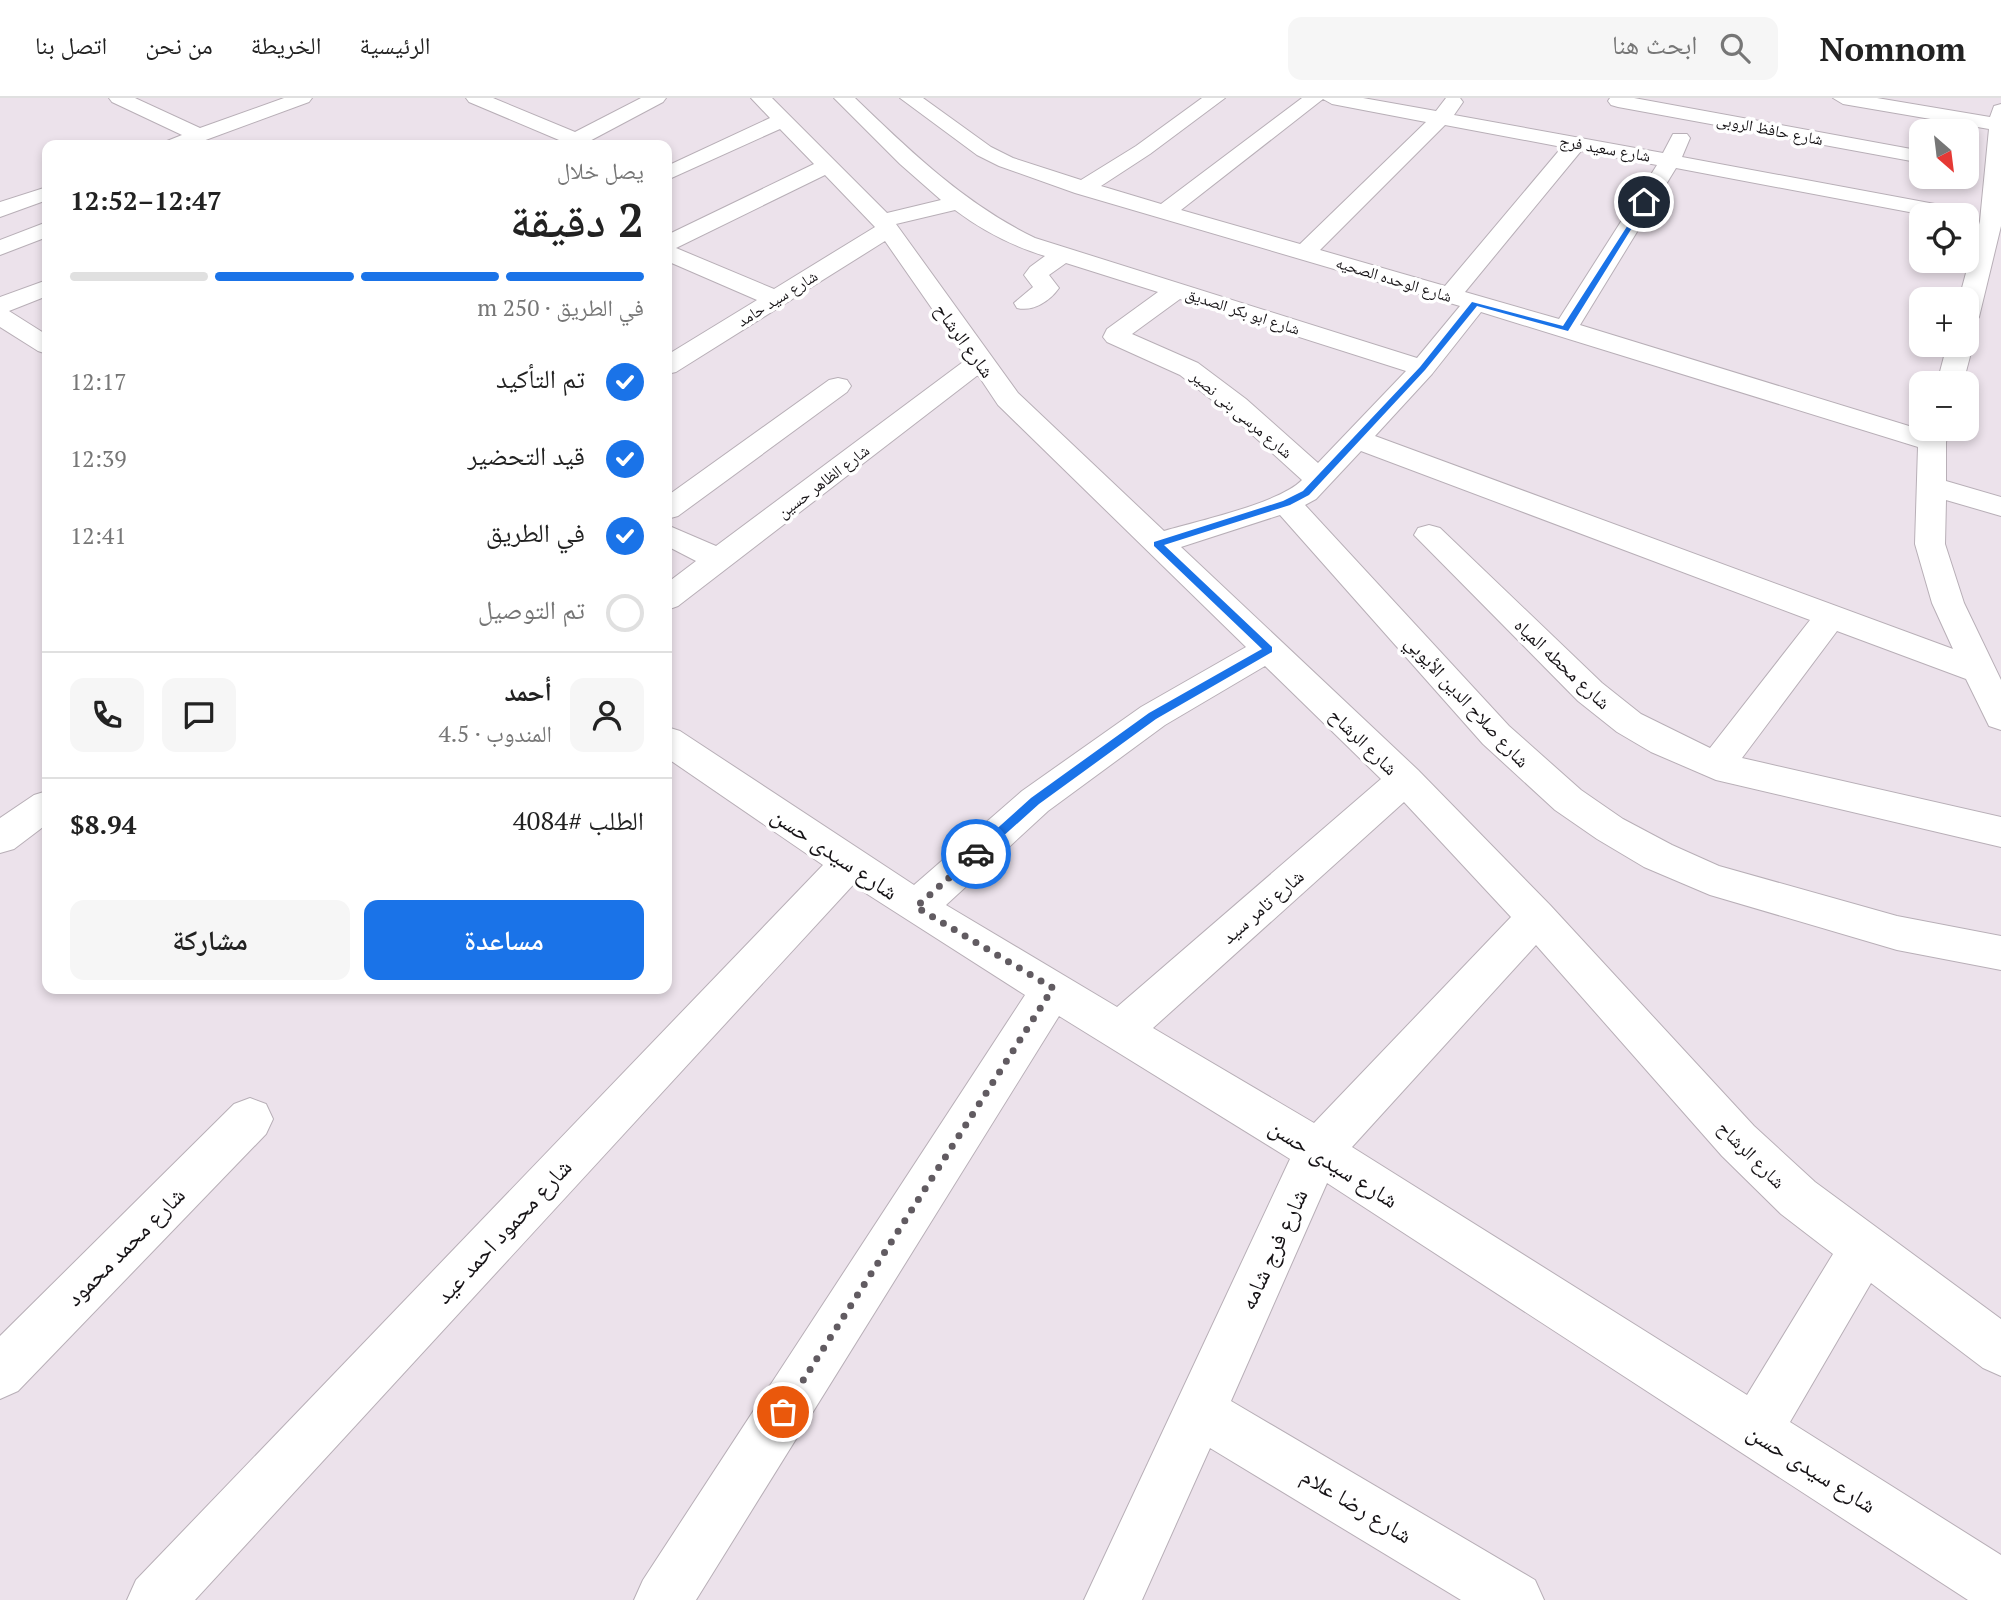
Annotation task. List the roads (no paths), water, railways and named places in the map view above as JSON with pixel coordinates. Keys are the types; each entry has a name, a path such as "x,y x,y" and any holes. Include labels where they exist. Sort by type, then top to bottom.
{"street":[{"path":"119,98 200,136"},
{"path":"476,98 567,140"},
{"path":"575,140 656,98"},
{"name":"شارع ابو بكر الصديق","path":"844,98 956,203 999,230 1063,254 1423,368"},
{"name":"شارع الوحده الصحيه","path":"910,98 984,150 1006,162 1083,188 1909,428"},
{"path":"1083,188 1143,150 1215,98"},
{"path":"1165,211 1314,98"},
{"name":"شارع سعيد فرج","path":"1332,98 1671,159 1909,206"},
{"path":"1305,252 1441,118 1457,98"},
{"path":"1822,189 1849,98 2001,120 1991,169 1991,221 1974,287"},
{"path":"188,140 298,99"},
{"path":"1157,544 1286,503 1306,493 1359,440 1423,368 1462,299 1619,99"},
{"name":"شارع حافظ الروبى","path":"1619,99 1694,106 1836,141 1909,154"},
{"path":"1565,329 1671,159 1694,106"},
{"path":"672,171 772,109"},
{"name":"شارع الرشاح","path":"772,109 829,165 884,225 979,362 1008,399 1405,780 1536,918 1738,1141 1798,1198 2001,1350"},
{"path":"672,242 829,165"},
{"path":"0,210 42,195"},
{"name":"شارع سيد حامد","path":"672,363 776,299 884,225 956,203"},
{"path":"1979,219 1991,221"},
{"path":"0,248 42,231"},
{"path":"1026,303 1047,288 1036,275 1038,272 1063,254"},
{"path":"672,255 776,299"},
{"path":"0,306 42,289"},
{"name":"شارع مرسى بنى نصير","path":"1177,290 1116,334 1116,337 1189,369 1236,405 1319,480"},
{"path":"0,316 42,343"},
{"path":"0,342 24,331"},
{"name":"شارع الظاهر حسين","path":"672,595 979,362"},
{"path":"672,506 838,387"},
{"path":"1359,440 1978,671"},
{"path":"1934,441 1930,544 1948,603 2001,718"},
{"path":"1930,486 2001,507"},
{"name":"شارع صلاح الدين الأيوبي","path":"1286,503 1496,736 1568,800 1610,829 1658,856 1710,879 1897,933 2001,953"},
{"name":"شارع محطه المياه","path":"1429,535 1590,692 1641,730 1664,743 1716,766 2001,832"},
{"path":"672,537 718,561"},
{"path":"1716,766 1832,615"},
{"path":"916,907 1035,801 1153,716 1268,649"},
{"name":"شارع سيدى حسن","path":"672,743 916,907 1053,988 1318,1152 2001,1588"},
{"name":"شارع تامر سيد","path":"1120,1031 1405,780"},
{"path":"0,838 42,809"},
{"name":"شارع محمود احمد عيد","path":"156,1600 849,863"},
{"name":"شارع فرج شامه","path":"1113,1600 1318,1152 1536,918"},
{"path":"663,1600 1053,988"},
{"name":"شارع محمد محمود","path":"0,1373 250,1119"},
{"path":"1755,1432 1864,1249"},
{"name":"شارع رضا علام","path":"1198,1410 1515,1600"}]}
